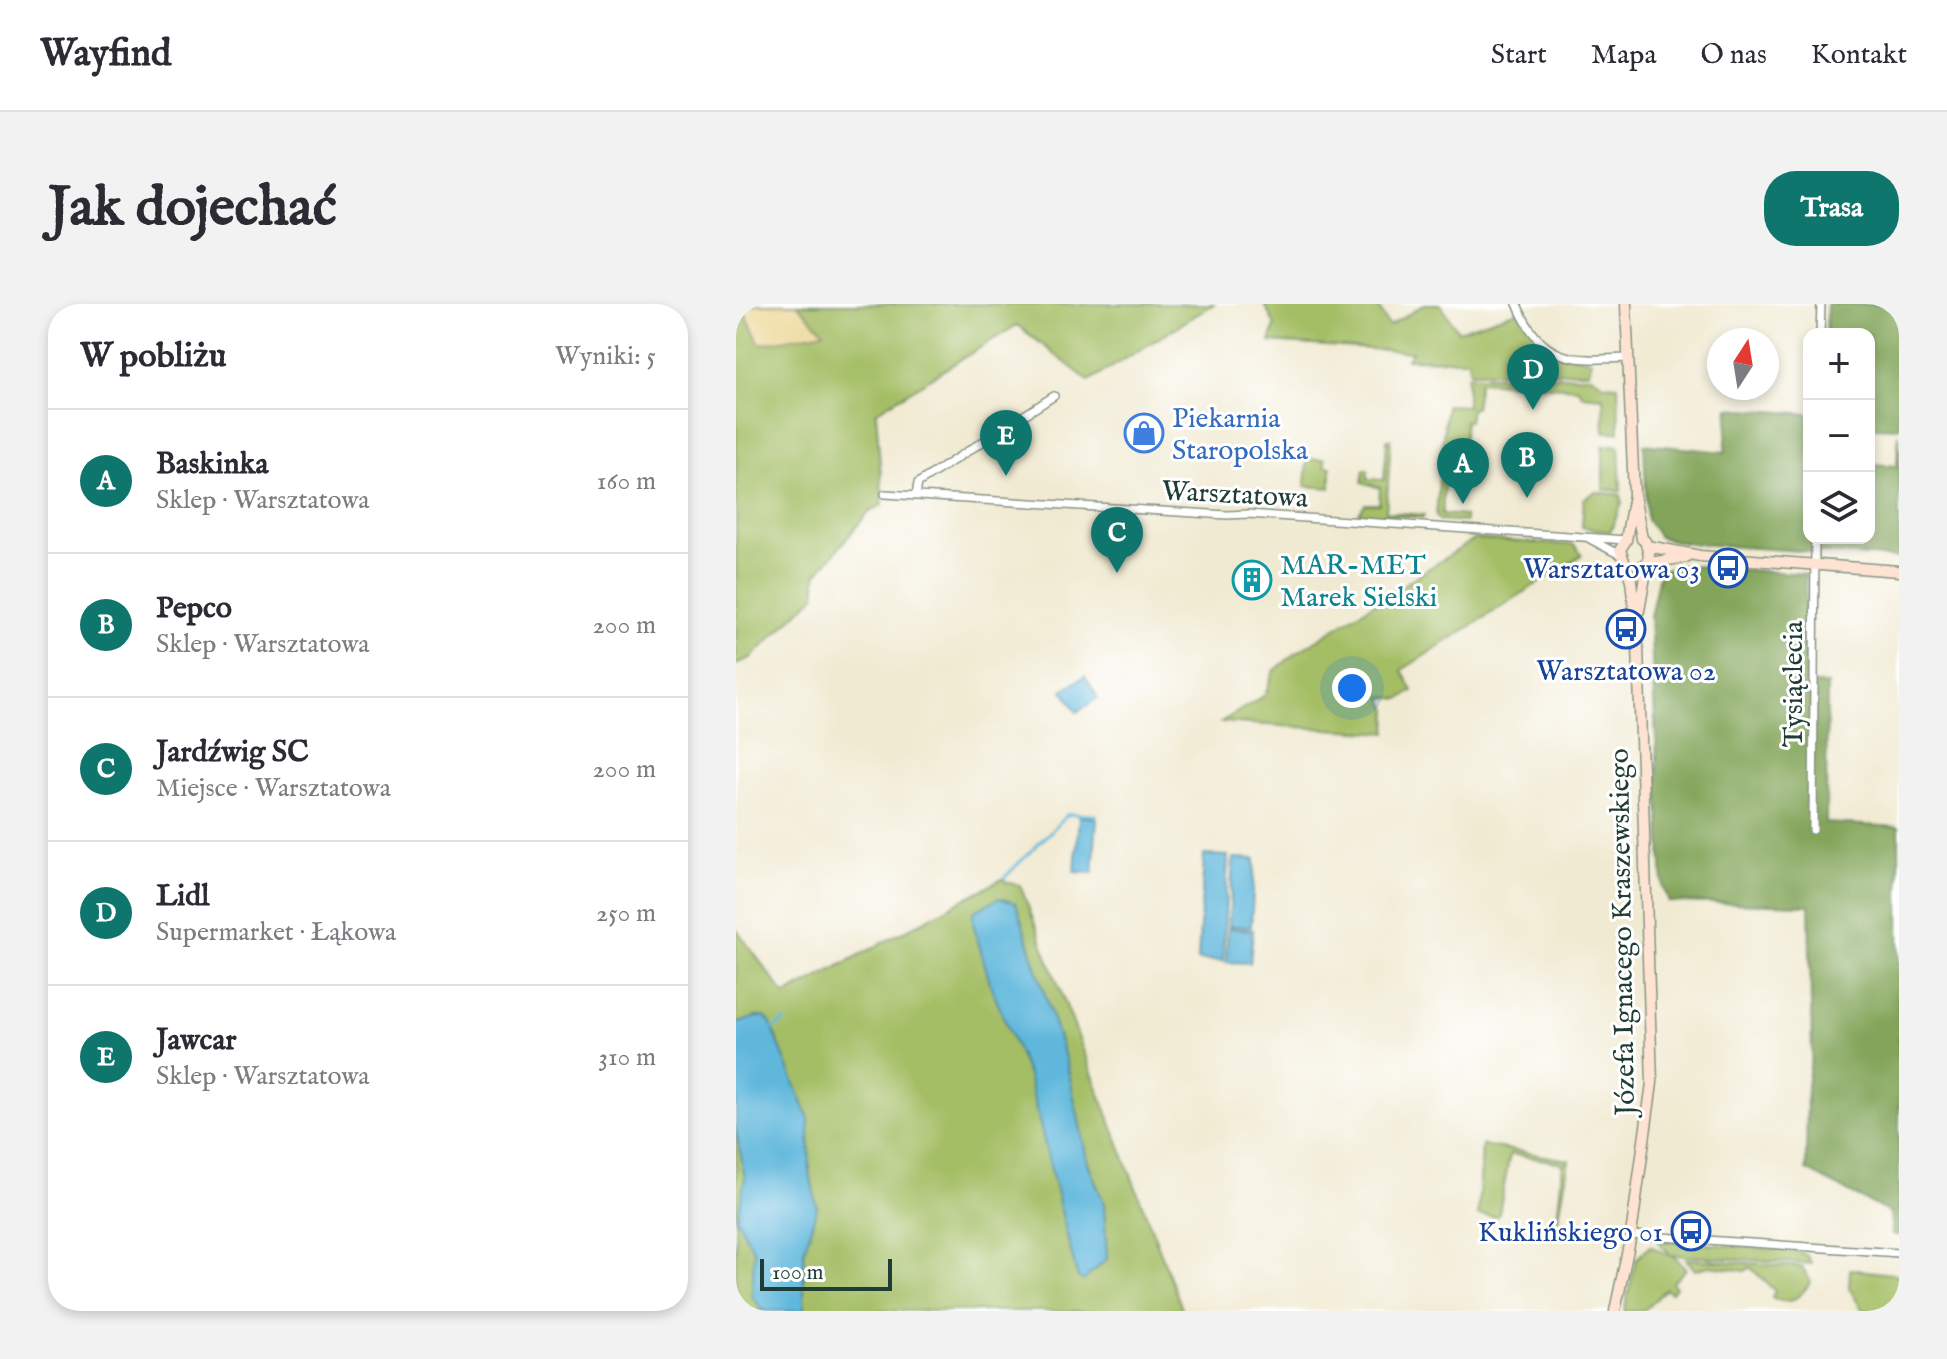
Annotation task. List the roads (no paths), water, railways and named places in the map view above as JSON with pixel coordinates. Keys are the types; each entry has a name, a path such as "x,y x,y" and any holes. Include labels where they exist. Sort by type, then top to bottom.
{"street":[{"path":"1517,304 1537,342 1551,352 1578,360 1628,358"},
{"path":"1626,304 1634,495 1645,542"},
{"path":"1820,328 1821,304"},
{"path":"916,496 918,483 1054,396"},
{"name":"Warsztatowa","path":"885,494 1626,540"},
{"path":"1634,495 1623,560 1635,567 1646,561 1700,556 1899,571"},
{"name":"Warsztatowa","path":"1582,535 1623,560"},
{"path":"1626,540 1700,556"},
{"name":"Józefa Ignacego Kraszewskiego","path":"1615,1311 1631,1235 1652,1083 1638,645 1645,542"},
{"name":"Tysiąclecia","path":"1813,830 1815,544"},
{"name":"Józefa Ignacego Kraszewskiego","path":"1623,560 1638,645"},
{"path":"1631,1235 1899,1253"}],"water":[{"path":"1085,676 1098,698 1077,712 1063,690"},
{"path":"1079,816 1097,818 1093,873 1075,872"},
{"path":"1204,855 1228,856 1223,961 1198,960"},
{"path":"1233,858 1255,859 1251,927 1229,926"},
{"path":"999,898 1016,903 1067,1064 1088,1163 1104,1203 1107,1259 1083,1281 1077,1276 1028,1076 991,987 973,923 973,912"},
{"path":"1228,928 1253,930 1250,963 1226,962"},
{"path":"765,1017 770,1022 809,1119 810,1173 817,1207 804,1251 804,1311 763,1311 752,1296 754,1251 737,1219 745,1178 736,1129 736,1024"}],"waterway":[{"path":"1004,878 1068,814 1096,815"},
{"path":"771,1030 785,1021"}],"place":[{"name":"Lidl","path":"1533,410"},
{"name":"Piekarnia Staropolska","path":"1144,433"},
{"name":"Jawcar","path":"1006,476"},
{"name":"Pepco","path":"1527,498"},
{"name":"Baskinka","path":"1463,504"},
{"name":"Warsztatowa 03","path":"1728,568"},
{"name":"Jardźwig SC","path":"1117,573"},
{"name":"MAR-MET Marek Sielski","path":"1252,580"},
{"name":"Warsztatowa 02","path":"1626,629"},
{"name":"Kuklińskiego 01","path":"1691,1231"}]}
